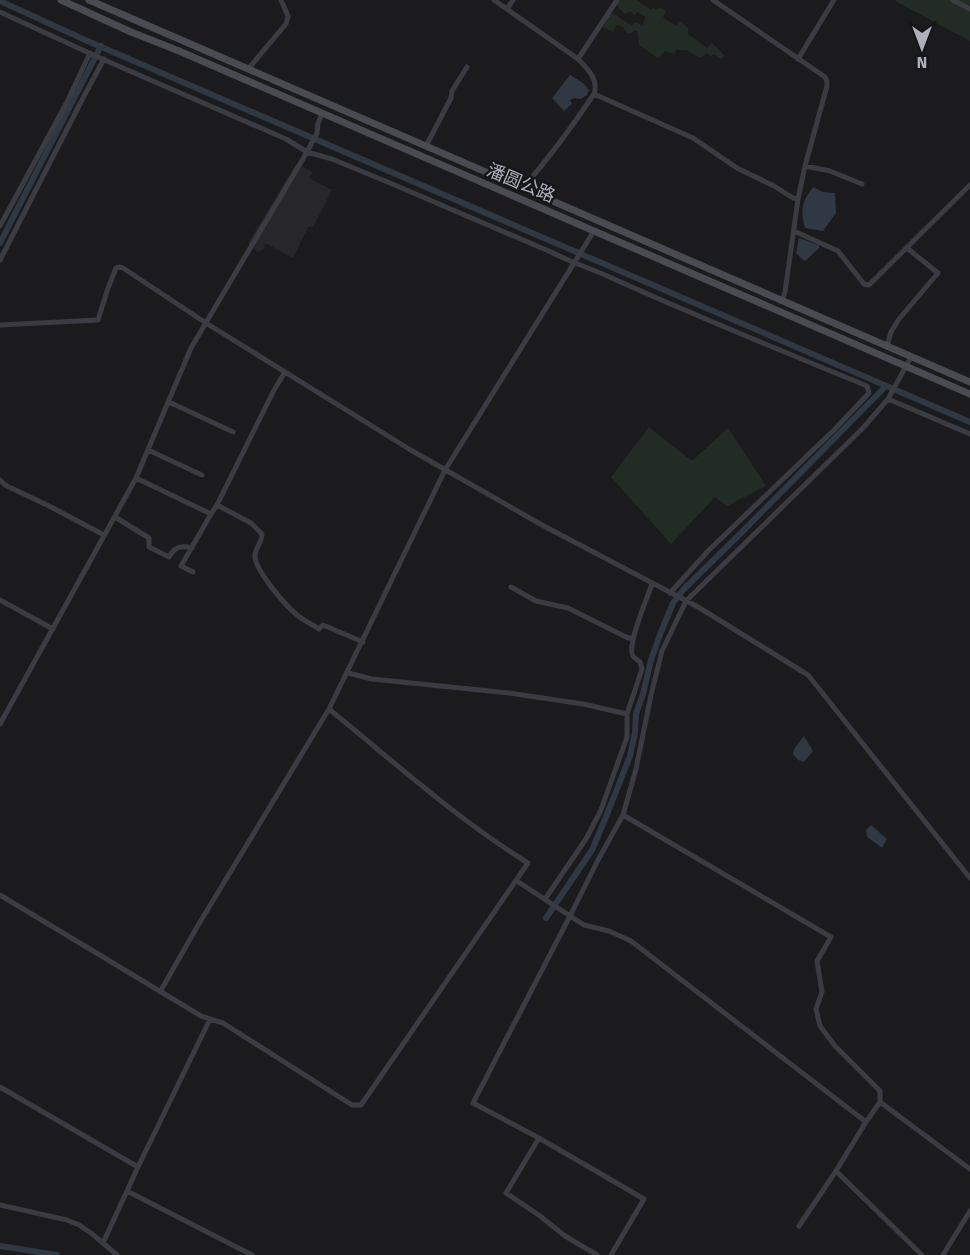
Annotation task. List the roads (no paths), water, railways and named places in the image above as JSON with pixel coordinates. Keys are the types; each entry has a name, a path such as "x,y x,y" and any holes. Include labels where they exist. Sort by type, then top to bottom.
{"main road":[{"name":"潘圆公路","path":"61,0 970,394"},
{"name":"潘圆公路","path":"89,0 970,382"}],"street":[{"path":"248,69 286,24 288,16 281,0"},
{"path":"494,0 578,59 589,70 596,82 594,94 544,164 523,188"},
{"path":"507,9 513,0"},
{"path":"578,59 616,0"},
{"path":"714,0 828,81 798,199 782,301"},
{"path":"798,59 834,0"},
{"path":"952,0 970,9"},
{"path":"0,12 308,150 867,386 869,393 835,429 708,552 670,593"},
{"path":"0,226 91,53"},
{"path":"0,260 102,58"},
{"path":"426,146 451,98 452,91 467,67"},
{"path":"594,94 693,138 737,168 798,199"},
{"path":"0,724 136,478 191,348 308,150 317,133 322,113"},
{"path":"805,166 830,171 862,184"},
{"path":"794,231 838,251 864,284 869,285 970,185"},
{"path":"160,992 329,709 445,470 594,231"},
{"path":"887,347 891,332 899,319 938,273 907,248"},
{"path":"0,325 98,320 116,268 123,268 206,323 409,449 542,525 698,607 808,675 970,878"},
{"path":"611,1255 644,1199 473,1103 623,815 636,769 662,651 685,601 863,428 888,399 911,357"},
{"path":"193,572 181,566 218,505 285,372"},
{"path":"888,399 970,435"},
{"path":"169,402 233,432"},
{"path":"148,450 201,476"},
{"path":"136,478 211,514"},
{"path":"0,480 5,485 104,535"},
{"path":"218,505 251,523 261,534 262,540 255,558 257,564 273,588 296,614 320,629 323,625 363,642"},
{"path":"115,517 149,538 149,547 169,557 175,548 180,546 192,548"},
{"path":"545,899 586,839 601,810 627,737 627,714 642,669 640,662 631,654 633,639 652,584"},
{"path":"511,587 536,601 568,608 633,639"},
{"path":"0,600 53,629"},
{"path":"348,673 372,679 509,693 583,704 627,714"},
{"path":"0,895 201,1016 223,1023 352,1105 361,1105 528,864 463,818 329,709"},
{"path":"623,815 831,937 817,961 822,992 816,1009 820,1026 835,1046 880,1091 880,1102 799,1226"},
{"path":"516,881 584,925 609,931 631,941 866,1122"},
{"path":"103,1243 210,1019"},
{"path":"0,1087 138,1167"},
{"path":"880,1102 970,1169"},
{"path":"539,1138 506,1193 565,1236 597,1255"},
{"path":"836,1171 922,1255"},
{"path":"128,1191 252,1255"},
{"path":"0,1205 67,1220 79,1225 117,1255"},
{"path":"943,1255 970,1211"}],"water":[{"path":"570,75 589,90 587,95 581,99 570,100 572,104 564,111 552,98"},
{"path":"813,187 823,192 835,193 836,213 823,231 805,228 803,221 803,206"},
{"path":"799,238 819,245 819,248 805,261 796,253"},
{"path":"804,736 813,751 804,762 798,760 793,754"},
{"path":"871,825 887,839 882,848 867,837 866,830"}],"waterway":[{"path":"0,1 83,39 970,422"},
{"path":"0,243 101,46"},
{"path":"546,918 592,850 606,817 630,756 636,714 651,660 673,603 684,589 886,386"},
{"path":"0,1246 57,1255"}]}
